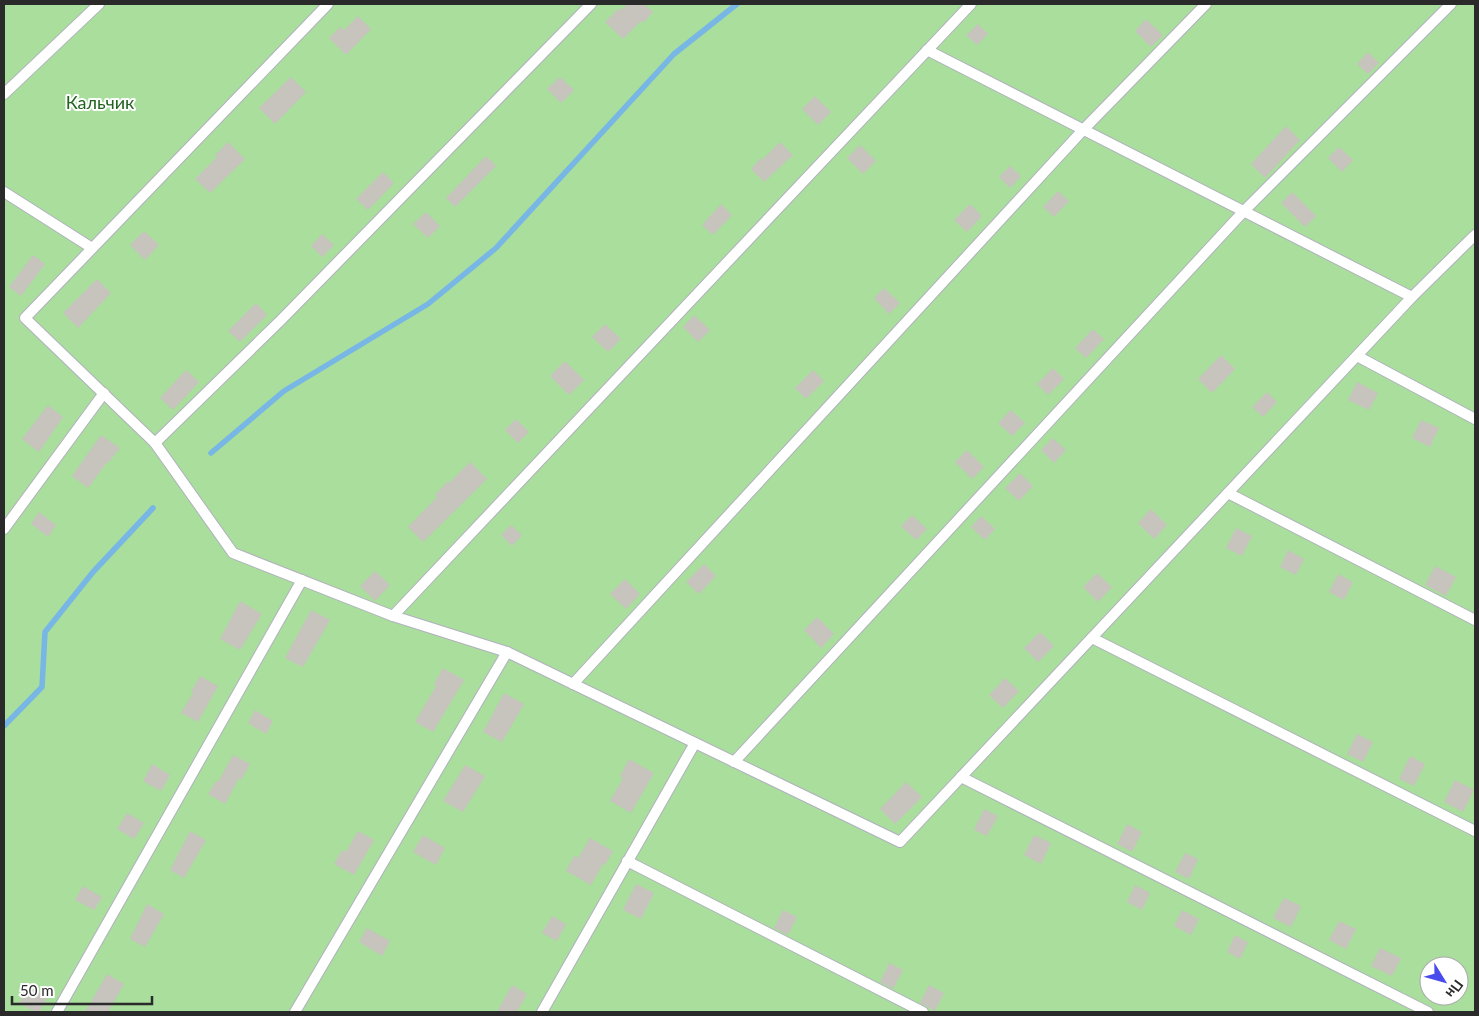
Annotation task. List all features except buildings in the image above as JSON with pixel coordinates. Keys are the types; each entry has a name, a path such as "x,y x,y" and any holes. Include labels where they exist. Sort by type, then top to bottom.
{"lane":[{"path":"4,94 99,4"},
{"path":"328,4 25,318 155,443 233,553 393,616 507,652 900,842 1357,356 1475,235"},
{"path":"155,443 281,320 591,4"},
{"path":"393,616 970,4"},
{"path":"574,684 1084,130 1206,4"},
{"path":"734,762 1243,212 1451,4"},
{"path":"927,50 1412,298"},
{"path":"4,192 92,248"},
{"path":"1357,356 1475,419"},
{"path":"4,529 104,393"},
{"path":"1228,493 1475,620"},
{"path":"57,1012 302,580"},
{"path":"1092,638 1475,831"},
{"path":"295,1012 507,652"},
{"path":"542,1012 695,743"},
{"path":"961,777 1428,1012"},
{"path":"627,861 923,1012"}],"green space":[{"name":"Кальчик","path":"4,4 1475,4 1475,1012 4,1012"}],"waterway":[{"path":"211,453 284,391 428,304 496,248 674,54 737,4"},
{"path":"4,726 42,687 45,632 93,572 153,508"}]}
